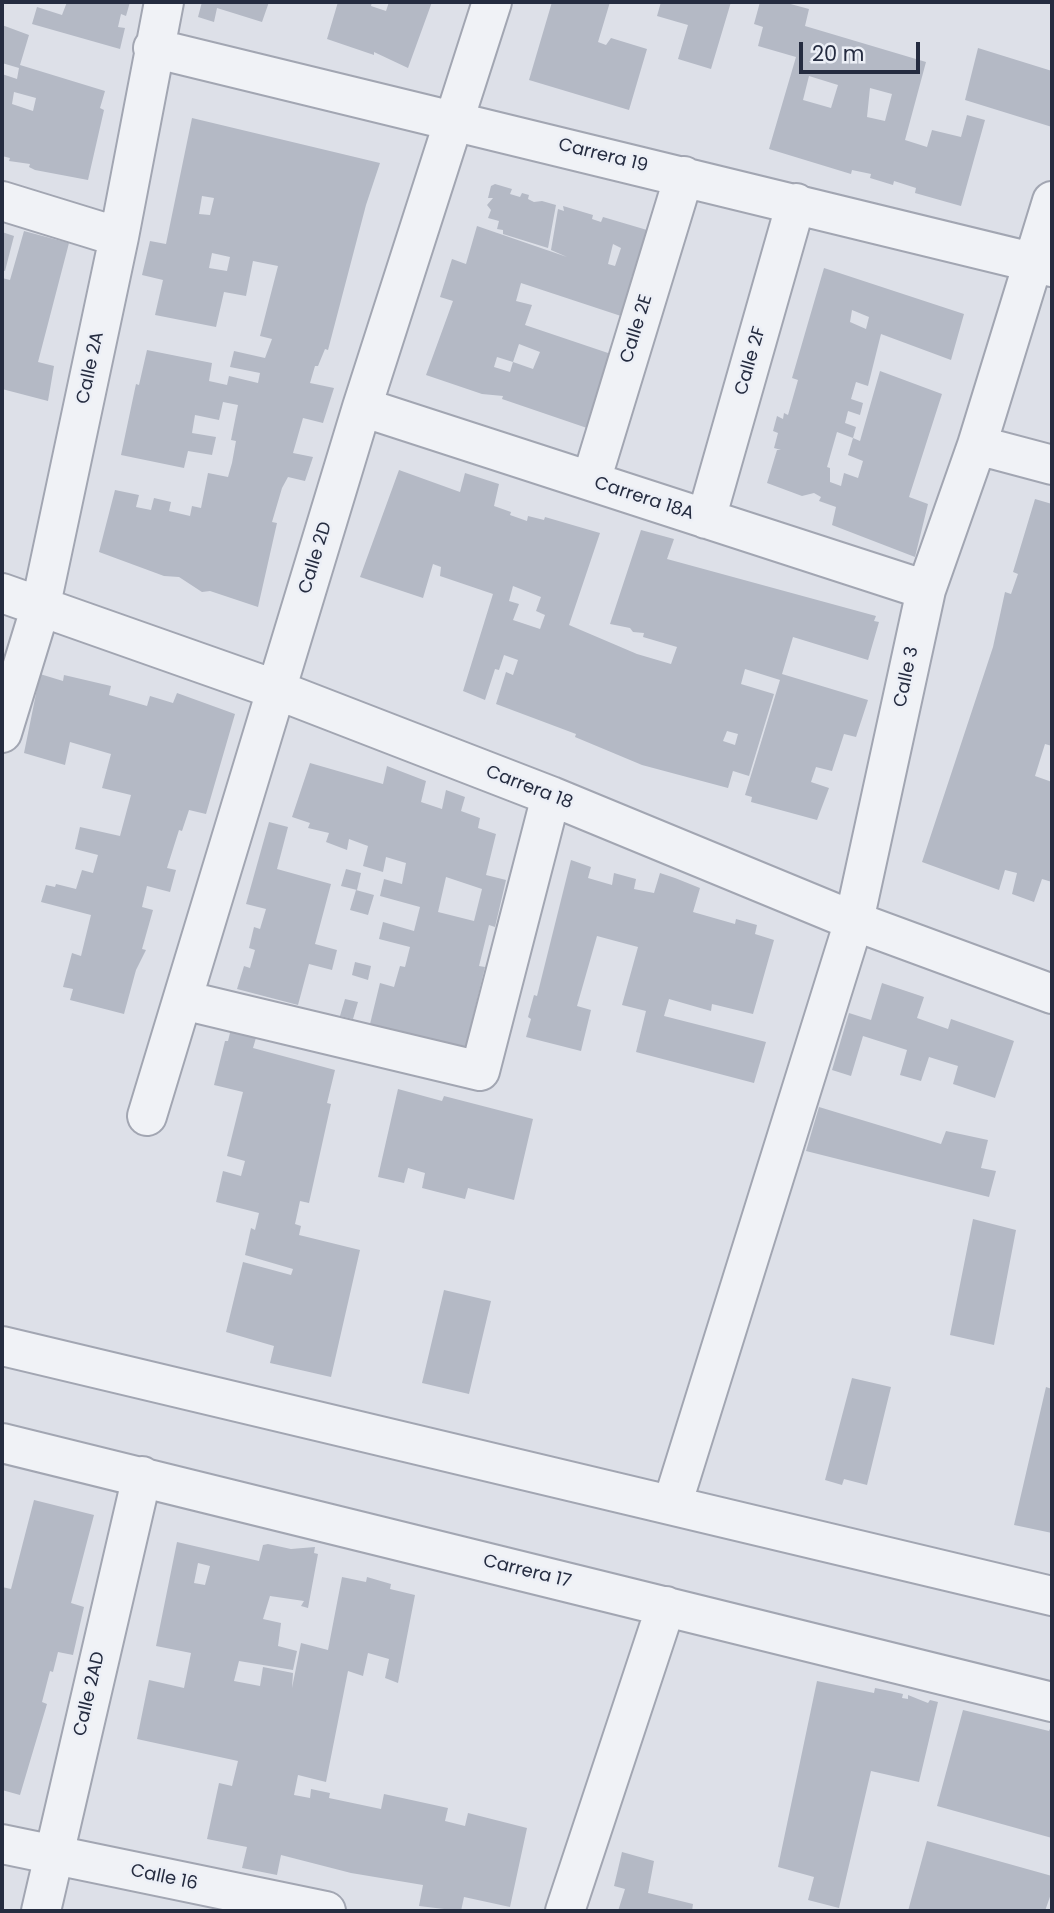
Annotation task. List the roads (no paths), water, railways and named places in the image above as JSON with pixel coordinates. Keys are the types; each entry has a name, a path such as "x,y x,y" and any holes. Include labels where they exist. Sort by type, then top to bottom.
{"street":[{"name":"Calle 2A","path":"2,732 40,609 119,237 153,48 164,2"},
{"name":"Calle 2D","path":"147,1116 362,407 492,2"},
{"name":"Carrera 19","path":"153,48 1043,264"},
{"name":"Calle 2E","path":"591,481 684,176"},
{"path":"2,201 119,237"},
{"name":"Calle 3","path":"672,1505 854,920 926,590 1043,264 1052,201"},
{"name":"Calle 2F","path":"706,519 796,203"},
{"name":"Carrera 18A","path":"362,407 926,590"},
{"path":"977,444 1052,465"},
{"name":"Carrera 18","path":"2,593 40,609 277,690 551,796 854,920 1052,994"},
{"path":"183,1000 480,1071 551,796"},
{"path":"2,1346 1052,1596"},
{"name":"Carrera 17","path":"2,1443 1052,1702"},
{"name":"Calle 2AD","path":"41,1911 142,1476"},
{"path":"565,1911 666,1606"},
{"name":"Calle 16","path":"2,1844 326,1911"}]}
